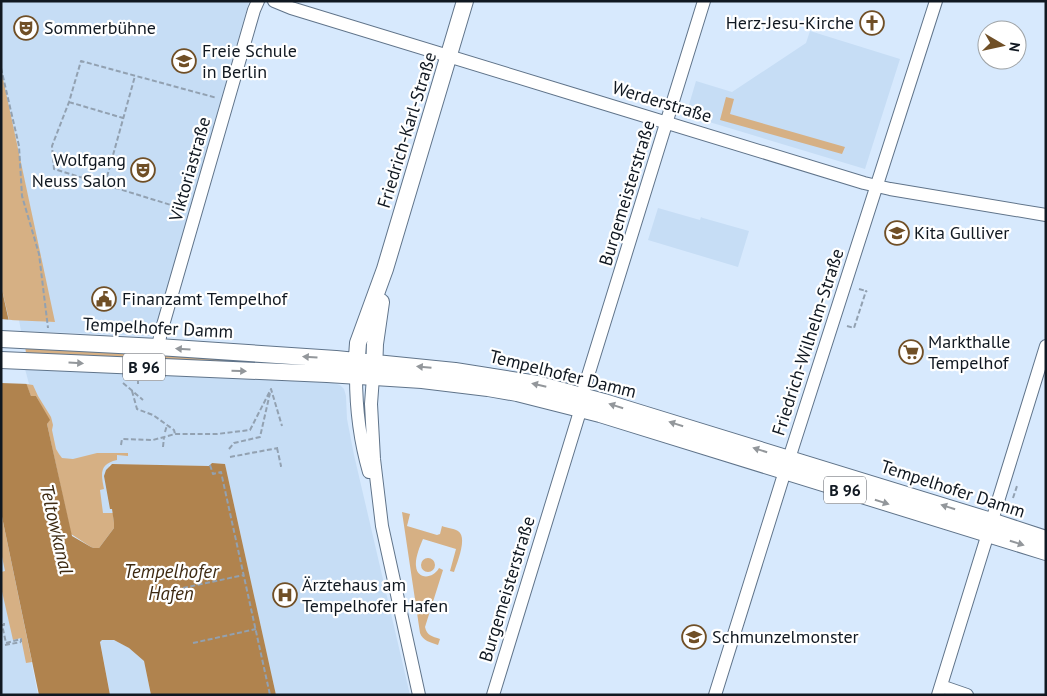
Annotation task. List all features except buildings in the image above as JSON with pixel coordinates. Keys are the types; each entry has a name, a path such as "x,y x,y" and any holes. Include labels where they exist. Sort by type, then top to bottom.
{"main road":[{"name":"Friedrich-Karl-Straße","path":"356,369 358,343 386,270 465,1"},
{"name":"Friedrich-Karl-Straße","path":"374,370 375,344 386,270"},
{"name":"Tempelhofer Damm","path":"1,339 158,347 356,369"},
{"name":"Tempelhofer Damm","path":"1,360 374,370 422,380 581,402 787,465 904,509 1046,539"},
{"name":"Tempelhofer Damm","path":"990,527 1046,552"}],"street":[{"name":"Viktoriastraße","path":"158,347 258,1"},
{"name":"Werderstraße","path":"274,1 449,57 855,180 890,189 1046,215"},
{"name":"Burgemeisterstraße","path":"494,695 581,402 704,1"},
{"name":"Friedrich-Wilhelm-Straße","path":"715,695 936,1"},
{"path":"967,695 939,690 1046,346"},
{"path":"356,369 356,403 361,437 366,464 379,506"},
{"path":"374,370 371,404 379,506 419,695"}],"path":[{"path":"187,210 54,169 52,146 69,102 81,61 219,98"},
{"path":"1,68 19,146 22,196 39,254 48,327"},
{"path":"105,185 135,76"},
{"path":"69,102 123,118"},
{"path":"847,326 854,328 866,292 859,289"},
{"path":"123,384 144,400"},
{"path":"271,389 282,426"},
{"path":"122,446 122,439 153,440 175,434 217,434 250,430 271,389"},
{"path":"229,449 234,443 260,437 271,389"},
{"path":"132,391 137,409 153,415 174,430 175,434"},
{"path":"165,432 167,425"},
{"path":"163,447 164,437"},
{"path":"230,457 278,448 280,466"},
{"path":"210,465 213,474 221,472 270,695"},
{"path":"1013,498 1017,486"},
{"path":"183,588 244,574"},
{"path":"4,623 2,625 6,643 21,639 22,642 5,645"},
{"path":"193,643 256,628"}],"shaded area":[{"path":"1,1 249,1 155,332 149,336 21,331 19,320 54,322 1,69"},
{"path":"810,31 900,59 865,169 686,115 696,81 732,92 806,43"},
{"path":"1,69 55,322 9,320 1,285"},
{"path":"726,97 734,99 730,114 845,147 842,154 720,120"},
{"path":"658,208 700,220 701,217 749,231 738,267 648,240"},
{"path":"25,346 278,363 264,364 26,353"},
{"path":"22,368 334,383 340,385 344,389 346,396 347,419 354,455 410,695 276,695 225,464 212,463 209,466 109,465 114,523 72,535"},
{"path":"26,384 33,385 51,417 56,449 62,458 73,459 97,453 128,453 128,456 117,455 117,460 107,464 103,470 104,489 100,490 103,513 113,513 114,528 99,548 91,547 71,534 47,424 49,420 36,396 31,396"},
{"path":"1,512 32,662 26,663 21,638 13,640 1,587 1,572 5,571 1,552"},
{"path":"402,512 410,514 407,526 437,535 440,534 442,526 456,530 461,534 461,550 454,572 450,571 456,549 423,539 417,556 417,571 422,576 429,576 439,568 443,570 425,627 429,634 440,639 438,645 425,640 420,633"},
{"path":"1,532 27,640 38,695 1,695"},
{"path":"425,558 431,558 435,565 431,572 425,572 421,568 421,562"},
{"path":"114,640 129,648 144,661 151,695 110,695 100,641"}],"water":[{"name":"Tempelhofer Hafen","path":"1,285 14,341 31,396 36,396 50,420 47,424 72,536 91,547 99,548 114,528 112,509 110,509 104,476 106,470 112,464 209,466 212,463 225,464 276,695 151,695 144,661 129,648 114,640 102,640 100,642 110,695 39,695 1,512"}],"pier":[{"path":"1,319 12,320 29,384 1,383"}],"place":[{"name":"Herz-Jesu-Kirche","path":"872,23"},
{"name":"Sommerbühne","path":"26,28"},
{"name":"Freie Schule in Berlin","path":"184,61"},
{"name":"Wolfgang Neuss Salon","path":"143,170"},
{"name":"Kita Gulliver","path":"897,233"},
{"name":"Finanzamt Tempelhof","path":"104,299"},
{"name":"Markthalle Tempelhof","path":"911,352"},
{"name":"Ärztehaus am Tempelhofer Hafen","path":"285,595"},
{"name":"Schmunzelmonster","path":"694,637"}],"water label":[{"name":"Teltowkanal","path":"57,529"}]}
